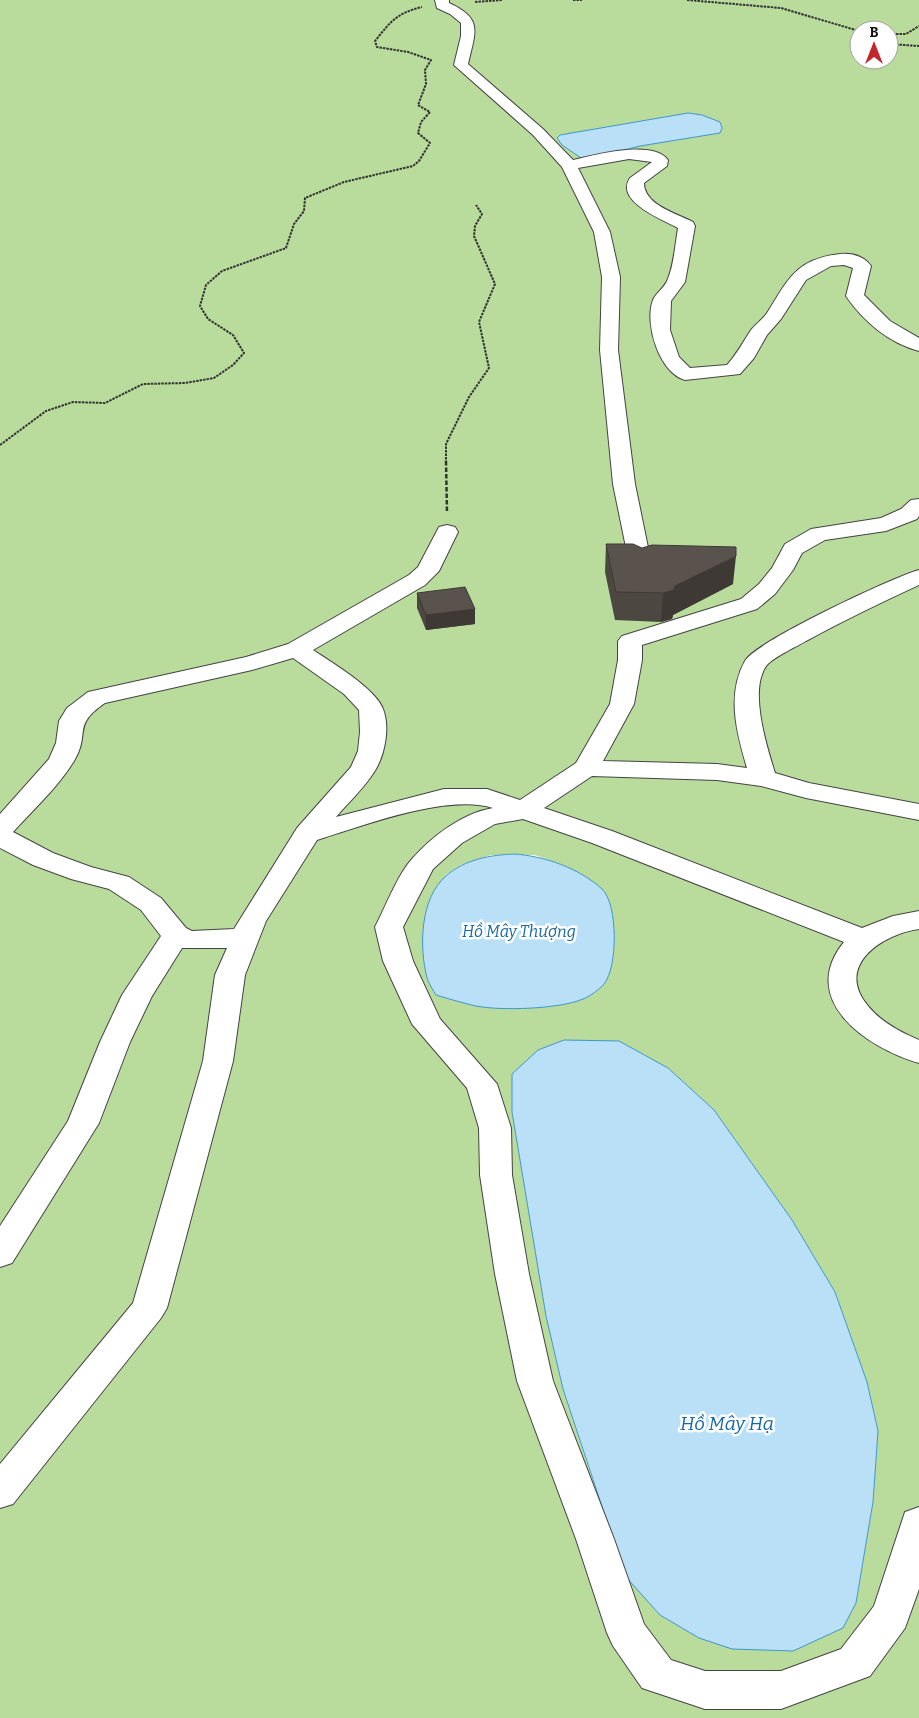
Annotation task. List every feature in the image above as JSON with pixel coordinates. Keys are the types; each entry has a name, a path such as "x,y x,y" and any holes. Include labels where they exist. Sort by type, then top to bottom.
{"street":[{"path":"442,2 466,19 470,27 461,66 473,73 538,132 569,164 602,232 611,277 609,350 624,484 641,567"},
{"path":"569,164 641,154 656,157 660,160 659,166 636,181 636,192 644,203 687,226 676,282 662,301 661,330 670,359 685,374 734,370 744,358 759,332 775,315 780,304 792,290 792,283 797,276 826,262 839,260 854,260 862,266 855,296 872,316 883,327 901,338 919,345"},
{"path":"919,505 909,514 886,524 819,534 792,550 782,570 767,589 749,604 630,641 630,660 622,704 586,768 520,811 487,817 452,838 422,865 389,928 398,961 427,1024 481,1084 495,1128 496,1175 512,1274 535,1381 595,1539 627,1633 656,1675 705,1690 781,1690 855,1663 891,1615 919,1524"},
{"path":"0,830 62,760 69,726 75,714 84,705 97,698 252,663 296,648 417,580 428,571 447,532"},
{"path":"763,778 749,732 746,714 748,684 756,662 784,644 860,603 919,577"},
{"path":"0,1492 149,1308 218,1062 230,975 252,921 307,834 363,769 371,751 373,732 371,709 353,689 296,648"},
{"path":"586,768 717,772 763,778 806,790 919,812"},
{"path":"307,834 367,816 444,797 487,797 520,811 602,838 863,939"},
{"path":"0,834 9,842 43,859 81,873 120,883 151,904 176,935 189,940 246,938"},
{"path":"919,920 884,927 863,939 847,958 842,980 850,1004 870,1027 900,1046 919,1052"},
{"path":"0,1254 82,1124 114,1042 134,1003 176,935"}],"path":[{"path":"0,446 46,411 73,402 105,403 143,384 185,383 214,378 233,365 244,353 233,336 208,319 200,306 206,285 222,271 286,248 294,224 304,211 305,198 344,182 413,166 419,161 430,143 418,133 421,122 430,112 418,105 426,84 425,70 431,60 408,52 376,46 375,41 392,19 406,11 442,2 502,0"},
{"path":"572,0 582,0"},
{"path":"687,0 781,8 849,28"},
{"path":"899,34 906,34 919,26"},
{"path":"899,45 919,46"},
{"path":"447,532 446,444 469,397 489,368 479,322 495,284 474,236 476,226 482,214 476,204"}],"green space":[{"path":"0,0 919,0 919,1718 0,1718","holes":["491,855 535,855 560,864 603,890 477,1006 436,995 427,978 423,928 446,875 461,865","668,1068 714,1110 792,1220 835,1292 867,1382 878,1431 873,1502 856,1603 600,1503 563,1389 546,1316 512,1112"]}],"water":[{"path":"688,113 702,115 720,122 722,128 720,133 640,146 584,160 562,145 557,138 560,135"},
{"name":"Hồ Mây Thượng","path":"514,854 537,857 561,864 583,875 602,889 611,908 613,921 614,950 609,976 604,984 588,997 546,1007 487,1008 436,995 427,978 424,966 423,938 426,910 437,885 453,870 470,862 496,855"},
{"name":"Hồ Mây Hạ","path":"564,1040 619,1041 668,1068 714,1110 792,1220 835,1292 867,1382 878,1431 873,1502 856,1603 843,1628 793,1651 732,1649 699,1638 660,1615 625,1576 563,1389 546,1316 512,1112 512,1074 538,1050"}],"building":[{"path":"606,544 633,544 642,548 652,545 736,547 736,556 675,586 674,590 663,593 616,592"},
{"path":"465,587 475,609 426,615 417,593"}]}
